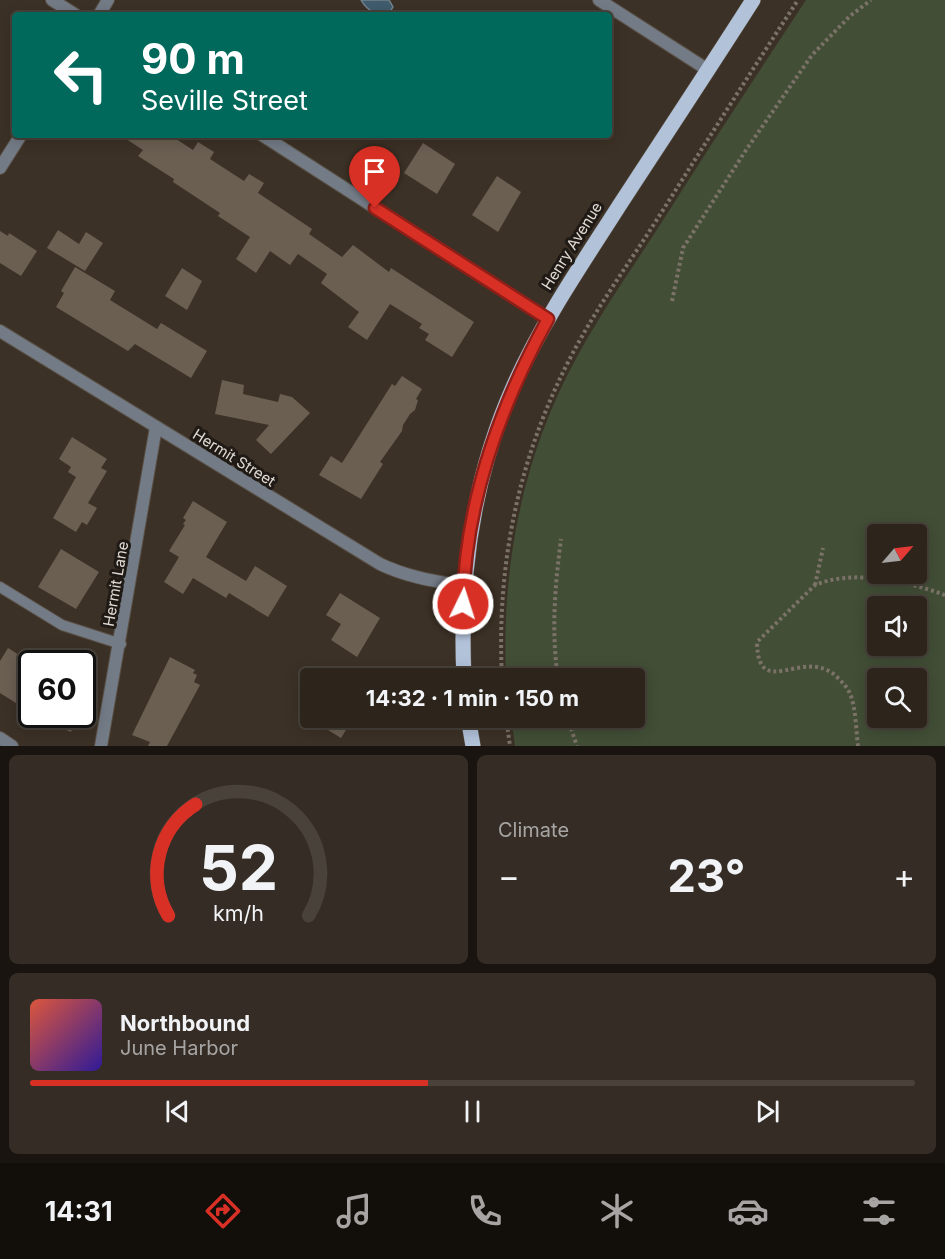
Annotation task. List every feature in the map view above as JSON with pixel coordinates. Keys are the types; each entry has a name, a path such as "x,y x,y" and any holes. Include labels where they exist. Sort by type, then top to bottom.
{"main road":[{"name":"Henry Avenue","path":"464,668 463,586 470,536 487,460 513,386 548,319 753,0"},
{"path":"470,728 473,746"}],"street":[{"path":"52,0 70,12"},
{"path":"599,0 708,70"},
{"path":"0,168 19,138"},
{"path":"267,138 548,319"},
{"name":"Hermit Street","path":"0,331 380,564 401,574 422,580 463,586"},
{"name":"Hermit Lane","path":"101,746 121,644 156,427"},
{"path":"0,738 12,746"}],"lane":[{"path":"0,587 62,625 121,644"}],"path":[{"path":"502,668 500,622 510,525 526,461 551,398 592,319 798,0"},
{"path":"672,301 683,248 746,150 812,56 850,16 871,0"},
{"path":"557,668 553,621 561,539"},
{"path":"815,585 823,548"},
{"path":"858,746 851,696 845,685 835,675 816,665 776,673 767,671 761,664 757,642 815,585 827,580 852,577 882,579 945,595"},
{"path":"508,728 510,746"},
{"path":"571,728 577,746"}],"green space":[{"path":"806,0 945,0 945,746 515,746 513,728 645,728 645,668 506,668 507,594 512,552 530,471 559,392 607,307"}],"water":[{"path":"361,0 389,0 393,7 390,12 372,12"}],"building":[{"path":"125,138 175,138 193,150 198,142 214,152 210,159 244,181 249,174 264,183 258,193 312,229 309,234 342,257 353,245 389,272 391,268 474,322 452,357 425,340 429,334 419,328 422,324 390,304 367,340 348,327 359,312 321,283 327,274 298,254 290,265 270,251 256,273 236,259 250,237 218,216 220,213 173,182 174,179 138,156 143,150"},
{"path":"423,143 455,164 437,194 404,173"},
{"path":"497,176 521,192 498,232 472,215"},
{"path":"58,230 79,244 86,232 103,243 85,271 47,248"},
{"path":"0,231 8,236 9,233 37,251 21,276 0,263"},
{"path":"75,267 115,291 110,300 157,329 161,323 207,351 191,378 135,344 128,351 56,307 64,293 61,291"},
{"path":"182,268 202,281 187,310 165,296"},
{"path":"402,376 422,389 416,399 418,400 415,410 410,414 402,431 380,462 383,464 361,499 319,475 331,456 342,463 392,384 395,386"},
{"path":"222,380 244,385 243,394 278,402 280,394 292,397 310,413 271,454 256,440 269,425 215,414"},
{"path":"72,437 107,459 101,468 107,471 88,503 97,508 87,525 82,522 76,532 53,518 76,477 68,472 71,467 59,459"},
{"path":"193,501 227,522 206,557 246,581 255,566 287,586 268,617 229,593 226,598 193,578 183,594 164,582 179,557 169,551 185,525 183,524 186,520 183,518"},
{"path":"61,549 99,572 76,609 38,587"},
{"path":"340,593 380,618 357,657 331,640 341,624 326,615"},
{"path":"8,648 18,654 18,704 0,693 0,661"},
{"path":"170,657 195,670 193,673 197,675 194,682 200,685 167,746 148,746 150,742 132,735"},
{"path":"61,728 73,728 71,732"},
{"path":"325,728 347,728 341,738"}],"route":[{"path":"375,208 548,319 513,386 487,460 470,536 463,586 463,604"}]}
